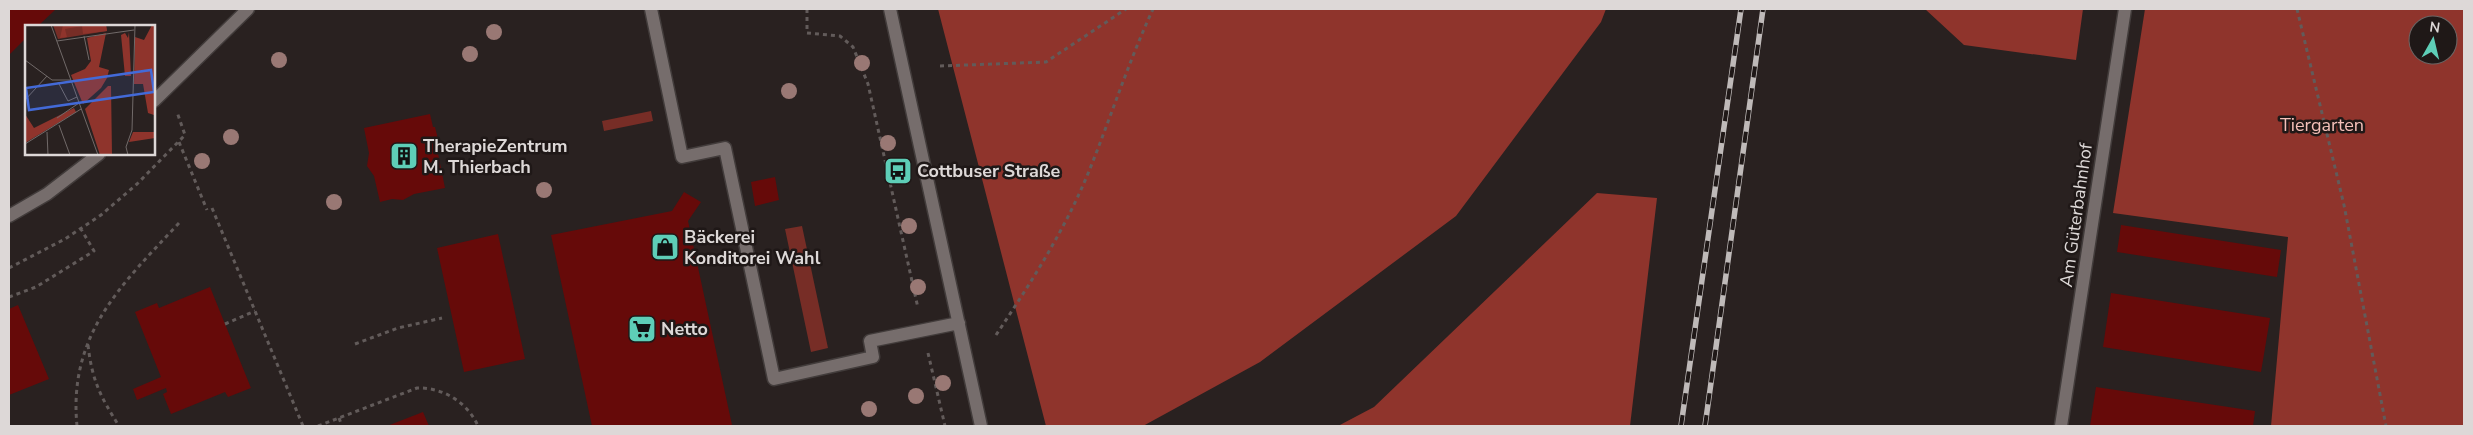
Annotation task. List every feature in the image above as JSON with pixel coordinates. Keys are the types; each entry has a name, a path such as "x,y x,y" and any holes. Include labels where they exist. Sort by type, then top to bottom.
{"street":[{"path":"155,100 248,9"},
{"path":"651,9 682,157 725,148 774,379 873,358 870,341 959,323"},
{"path":"890,9 981,426"},
{"name":"Am Güterbahnhof","path":"2062,426 2125,9"},
{"path":"9,216 47,194 98,155"}],"path":[{"path":"807,9 807,33 840,36 853,47 868,84 945,426"},
{"path":"940,66 1046,62 1126,9"},
{"path":"996,335 1047,258 1087,176 1132,53 1153,9"},
{"path":"2297,9 2344,206 2386,426"},
{"path":"9,268 81,229 137,184 179,142 185,135 168,86"},
{"path":"179,142 207,210"},
{"path":"212,208 302,426"},
{"path":"77,426 77,384 88,342 103,310 130,275 180,222"},
{"path":"9,297 36,287 94,252 81,229"},
{"path":"225,324 255,311"},
{"path":"355,344 398,328 442,318"},
{"path":"88,342 91,367 100,395 119,426"},
{"path":"318,426 417,388 433,389 462,404 473,415 478,426"},
{"path":"338,418 342,426"}],"shaded area":[{"path":"651,111 653,121 604,131 602,121"},
{"path":"802,226 828,348 811,352 785,229"}],"green space":[{"path":"938,9 1606,9 1601,22 1456,216 1260,362 1143,426 1046,426"},
{"path":"1925,9 2083,9 2076,60 1964,45"},
{"name":"Tiergarten","path":"2145,9 2464,9 2464,426 2271,426 2288,237 2113,213"},
{"path":"1597,193 1657,198 1630,426 1338,426 1374,407"}],"building":[{"path":"9,9 56,9 39,25 25,25 25,39 9,55"},
{"name":"TherapieZentrum M. Thierbach","path":"430,114 438,139 435,139 445,188 414,194 403,200 392,199 380,202 374,176 367,166 369,153 364,128"},
{"path":"775,177 779,200 755,206 751,182"},
{"name":"Netto","path":"684,192 701,202 688,221 732,425 592,426 551,235 672,211"},
{"path":"2121,225 2281,250 2277,277 2117,252"},
{"path":"498,234 525,359 464,372 437,248"},
{"path":"210,287 251,388 228,397 225,392 171,414 163,394 167,392 166,388 137,400 133,389 161,377 135,312 157,303 159,308"},
{"path":"2111,293 2270,318 2261,372 2103,347"},
{"path":"18,305 49,379 9,395 9,309"},
{"path":"2096,387 2255,411 2253,426 2090,426"},
{"path":"423,412 429,426 387,426"}],"railway":[{"path":"1681,426 1741,9"},
{"path":"1705,426 1763,9"}],"place":[{"name":"TherapieZentrum M. Thierbach","path":"404,156"},
{"name":"Cottbuser Straße","path":"898,171"},
{"name":"Bäckerei Konditorei Wahl","path":"665,247"},
{"name":"Netto","path":"642,329"}]}
